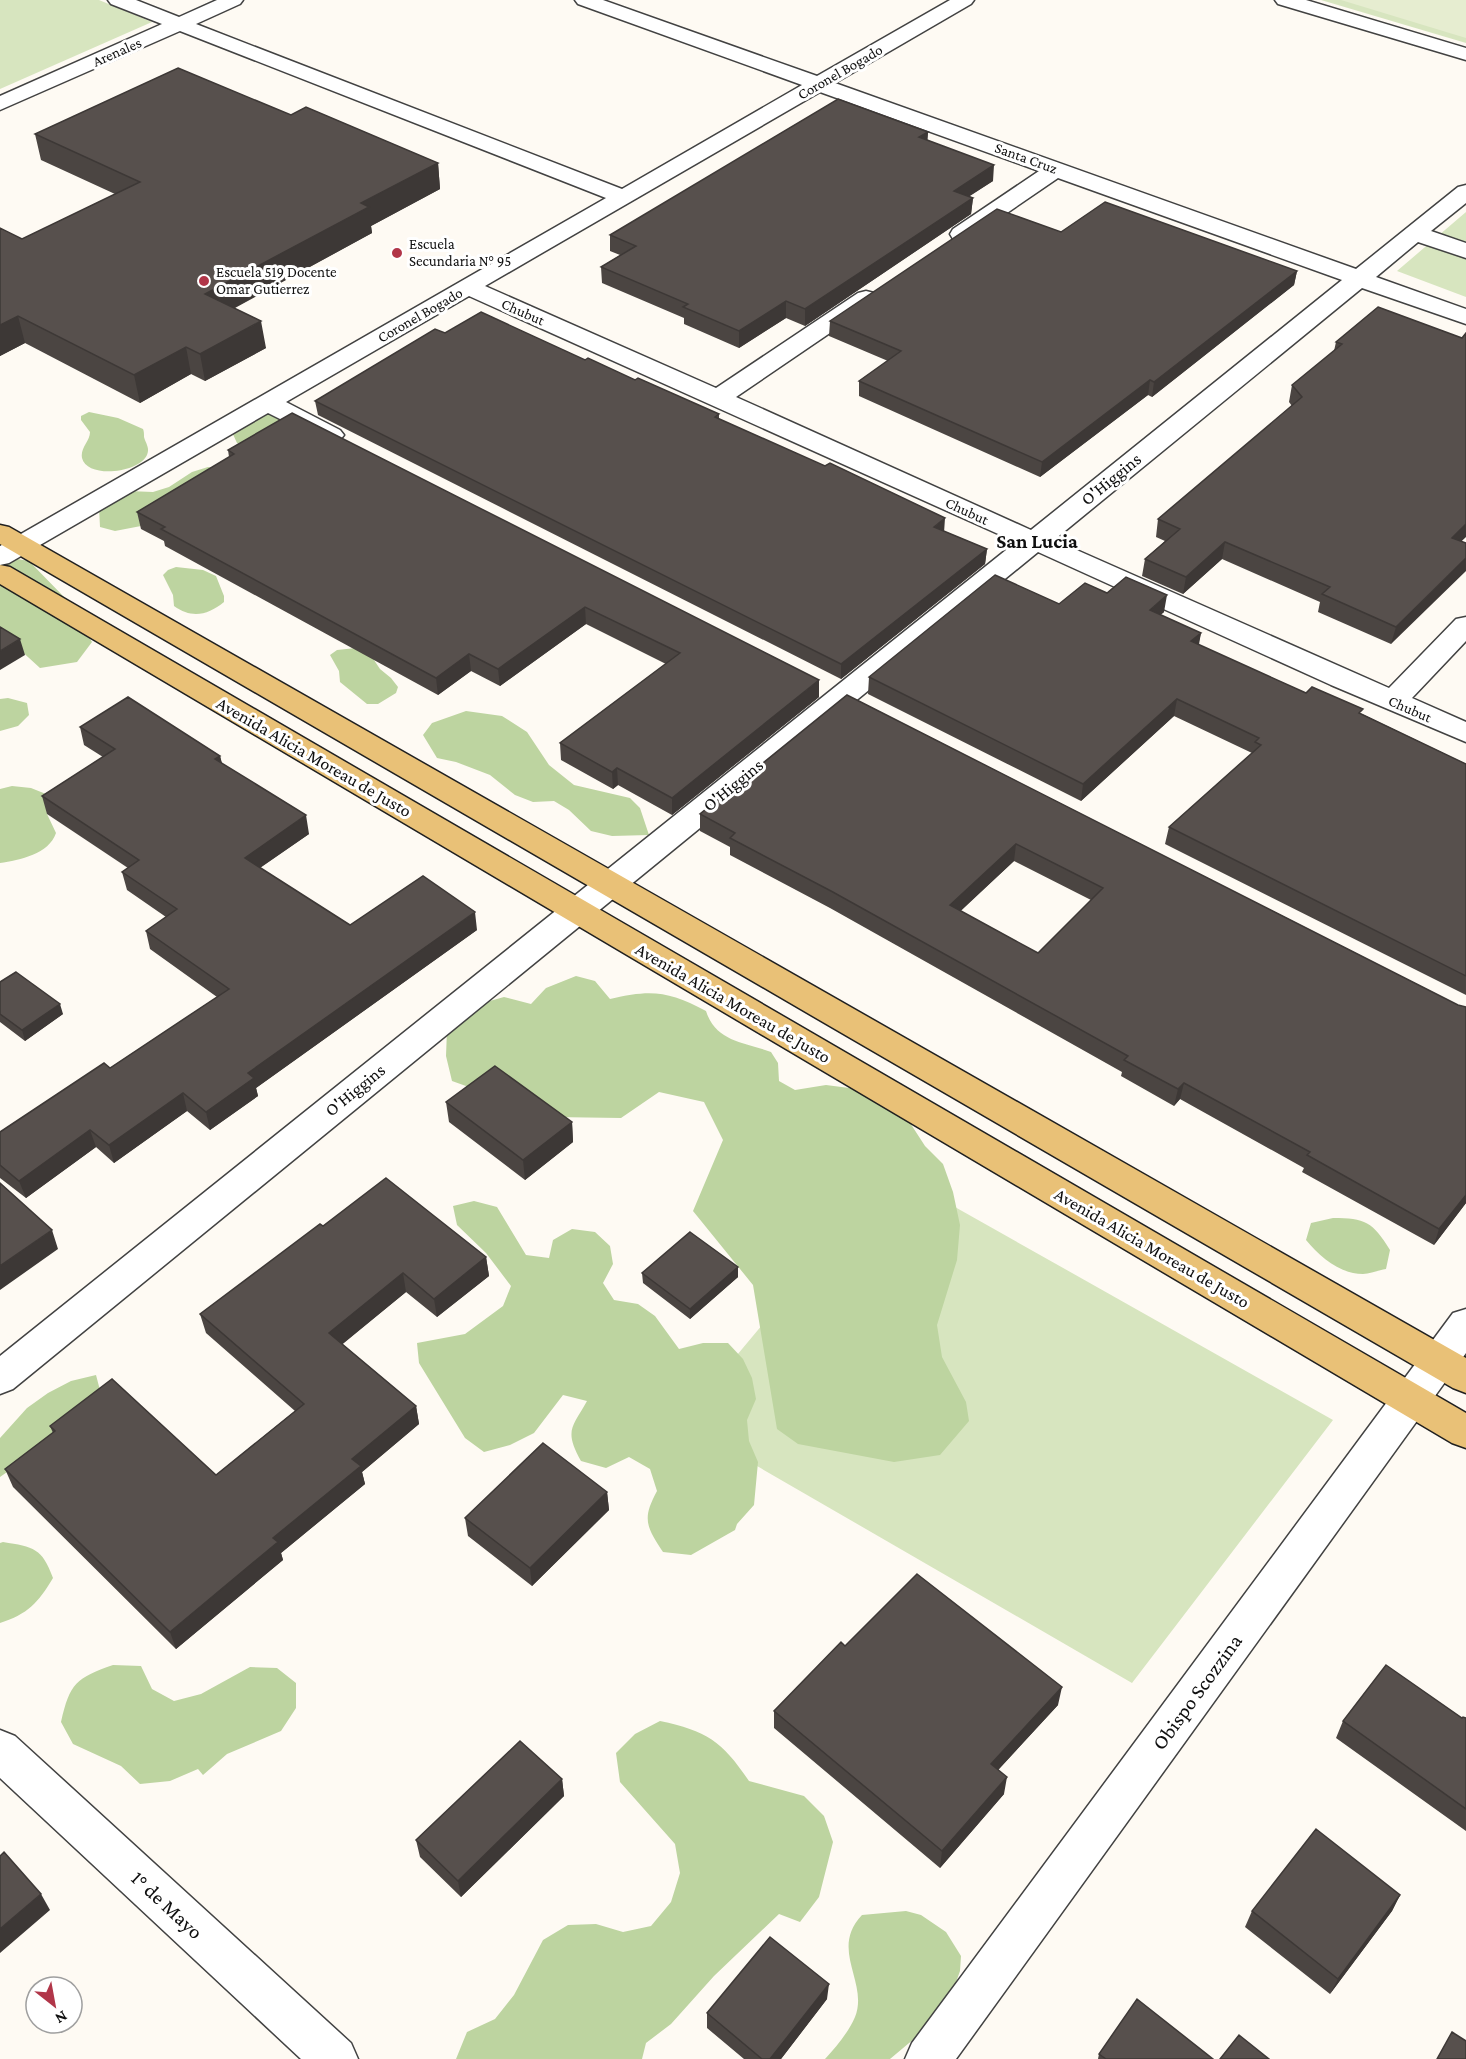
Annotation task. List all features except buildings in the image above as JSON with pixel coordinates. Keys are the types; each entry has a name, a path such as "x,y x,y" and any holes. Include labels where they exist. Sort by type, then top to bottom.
{"main road":[{"name":"Avenida Alicia Moreau de Justo","path":"7,545 610,885 1452,1370"},
{"name":"Avenida Alicia Moreau de Justo","path":"0,573 1466,1432"}],"street":[{"path":"118,0 623,197"},
{"name":"Arenales","path":"0,104 233,0"},
{"name":"Coronel Bogado","path":"7,545 268,403 964,0"},
{"path":"1285,0 1466,54"},
{"name":"Santa Cruz","path":"598,2 1466,317"},
{"path":"947,243 1056,169"},
{"name":"O'Higgins","path":"0,1378 1466,192"},
{"path":"1415,233 1466,251"},
{"path":"720,398 888,283"},
{"name":"Chubut","path":"468,288 720,398 1034,542 1466,733"},
{"path":"268,403 353,447"},
{"path":"1393,701 1466,625"},
{"name":"Obispo Scozzina","path":"928,2059 1412,1400 1452,1370 1466,1324"},
{"name":"1° de Mayo","path":"0,1750 335,2059"}],"green space":[{"path":"0,0 99,0 152,22 0,89"},
{"path":"1321,0 1466,0 1466,43"},
{"path":"1341,0 1466,0 1466,38"},
{"path":"1466,212 1466,297 1397,271"},
{"path":"89,412 118,418 143,429 147,455 134,466 113,471 93,469 86,465 82,454 90,432 81,420 81,416"},
{"path":"262,412 301,413 243,446 237,443 231,430"},
{"path":"208,467 216,468 141,526 115,531 100,527 99,507 128,491 153,492 169,487 192,472"},
{"path":"0,556 29,561 66,599 92,642 77,662 40,668 0,634"},
{"path":"176,567 203,570 216,576 224,602 200,614 187,613 174,606 173,595 163,575"},
{"path":"356,648 370,654 380,669 398,687 396,693 378,704 367,704 340,682 339,671 330,655 337,650"},
{"path":"8,698 27,703 29,715 18,726 0,731 0,699"},
{"path":"466,711 502,716 527,732 549,765 574,785 630,798 640,808 649,835 612,836 591,831 569,810 554,801 533,802 515,795 490,775 456,762 437,758 423,735 432,723"},
{"path":"12,786 31,788 46,794 47,814 56,833 47,846 33,855 0,863 0,789"},
{"path":"576,976 595,981 610,999 649,993 670,996 693,1004 706,1011 717,1029 724,1035 771,1052 778,1063 779,1081 795,1090 826,1085 857,1089 903,1112 925,1146 943,1164 953,1192 960,1225 957,1260 937,1325 942,1357 966,1402 969,1421 940,1455 894,1462 798,1444 777,1429 753,1285 693,1211 723,1140 704,1102 659,1092 621,1118 553,1117 452,1081 446,1056 447,1030 472,1006 504,997 531,1004 546,988"},
{"path":"891,1171 1333,1420 1132,1683 681,1422"},
{"path":"474,1201 497,1207 526,1255 549,1258 553,1240 572,1229 595,1232 610,1246 613,1264 603,1283 614,1300 638,1304 655,1316 679,1349 703,1343 728,1343 743,1359 752,1378 756,1399 747,1420 749,1441 758,1462 754,1505 737,1524 735,1530 691,1555 663,1552 648,1522 649,1509 657,1491 650,1469 629,1457 606,1468 581,1461 571,1436 574,1424 587,1401 563,1395 534,1433 510,1445 484,1452 465,1438 419,1363 417,1343 465,1334 503,1306 511,1286 486,1253 457,1225 453,1206"},
{"path":"1333,1218 1361,1221 1373,1228 1390,1250 1386,1269 1366,1274 1346,1271 1331,1263 1318,1252 1306,1240 1311,1223"},
{"path":"96,1375 101,1394 44,1446 0,1477 0,1438 27,1408 48,1393 71,1381"},
{"path":"0,1543 36,1551 45,1560 53,1578 31,1606 18,1616 0,1623"},
{"path":"113,1665 141,1666 152,1689 174,1701 201,1694 250,1667 277,1668 296,1683 296,1708 281,1731 227,1754 203,1775 198,1769 170,1781 140,1784 121,1766 73,1744 61,1722 68,1698 76,1684 83,1678"},
{"path":"660,1721 702,1734 730,1756 749,1781 804,1796 824,1816 833,1842 819,1897 800,1922 779,1914 714,1976 671,2024 646,2043 642,2059 456,2059 467,2032 495,2019 514,1995 543,1940 568,1925 596,1924 623,1932 651,1926 671,1902 680,1873 675,1844 620,1782 616,1753 635,1734"},
{"path":"906,1911 921,1915 946,1932 961,1956 960,1971 955,1985 921,2033 890,2059 825,2059 849,2029 858,2004 849,1953 849,1941 853,1928 862,1915"}],"place":[{"name":"Escuela Secundaria N° 95","path":"397,253"},
{"name":"Escuela 519 Docente Omar Gutierrez","path":"204,281"}],"district":[{"name":"San Lucia","path":"1037,541"}]}
